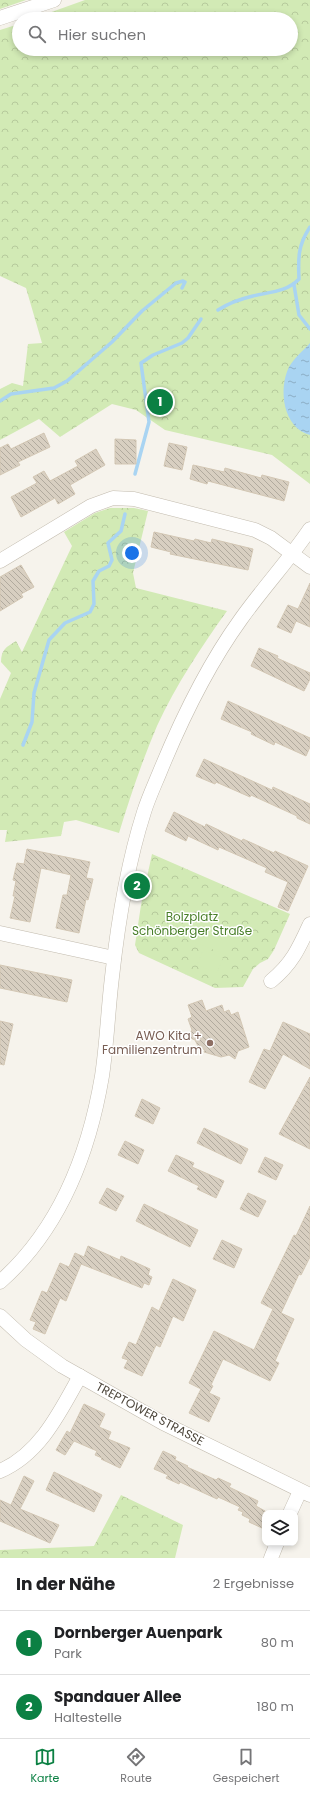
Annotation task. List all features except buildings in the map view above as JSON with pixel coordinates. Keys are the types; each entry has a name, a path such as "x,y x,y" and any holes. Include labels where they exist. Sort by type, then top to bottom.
{"street":[{"path":"18,12 54,0"},
{"path":"0,18 12,14"},
{"path":"0,561 91,506 113,498 134,499 255,530 272,538 310,567"},
{"path":"0,1282 37,1244 57,1213 83,1156 91,1130 102,1076 114,958 121,911 134,848 144,812 176,733 213,662 239,621 310,529"},
{"path":"271,980 283,971 293,959 310,924"},
{"path":"0,933 114,958"},
{"name":"TREPTOWER STRASSE","path":"0,1316 26,1340 62,1366 164,1423 305,1493"},
{"path":"0,1471 17,1462 38,1443 62,1408 80,1376"},
{"path":"292,1510 305,1493"},
{"path":"271,1558 276,1546"}],"green space":[{"path":"0,0 26,0 0,9"},
{"path":"85,0 310,0 310,484 272,455 165,430 136,410 112,404 60,437 39,419 0,440 0,389 12,383 23,386 28,344 42,343 26,288 0,276 0,30 12,26 12,56 298,56 298,12 52,12"},
{"path":"110,508 134,508 148,511 133,573 136,588 227,611 189,667 164,711 141,766 119,833 76,820 64,822 61,836 5,842 7,830 0,830 0,699 11,673 1,662 2,654 7,647 16,641 22,652 72,546 64,532 95,513"},
{"name":"Bolzplatz Schönberger Straße","path":"152,854 290,914 274,950 268,959 253,969 243,987 215,988 139,953 135,945 141,905"},
{"path":"189,911 239,931 229,956 179,936"},
{"path":"203,950 223,958 217,973 197,965"},
{"path":"121,1495 183,1525 175,1558 0,1558 0,1550 94,1546"}],"water":[{"path":"310,343 310,435 301,431 294,425 289,416 285,407 284,386 289,367 296,357"}],"waterway":[{"path":"218,310 239,300 289,287 299,279 301,246 310,227"},
{"path":"0,401 11,394 54,388 67,381 112,342 142,311 176,283 183,281 185,282 182,288"},
{"path":"294,285 299,315 310,329"},
{"path":"135,474 149,422 141,363 153,355 182,343 188,338 201,319"},
{"path":"23,745 32,722 34,693 49,640 65,623 90,612 94,604 93,581 99,571 109,566 112,560 108,543 121,531 125,514"}],"place":[{"name":"Dornberger Auenpark","path":"160,402"},
{"name":"Spandauer Allee","path":"137,886"},
{"name":"AWO Kita + Familienzentrum","path":"210,1043"}]}
